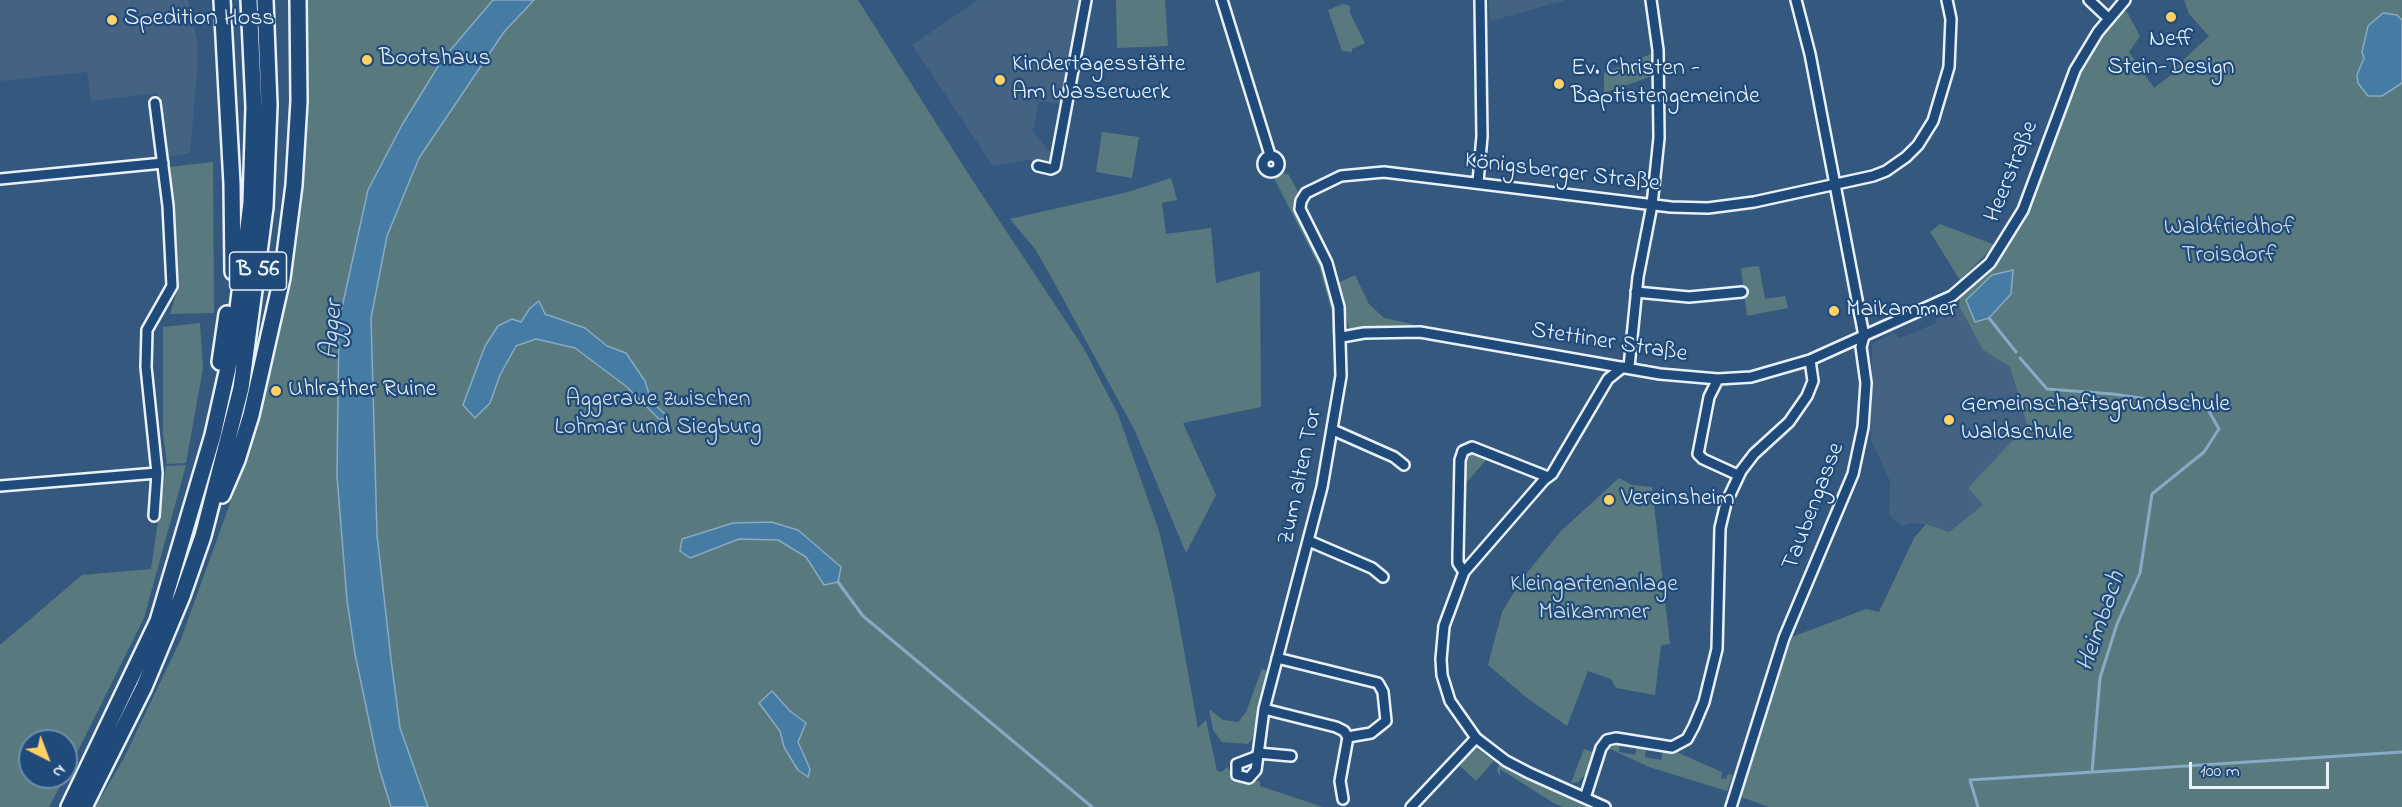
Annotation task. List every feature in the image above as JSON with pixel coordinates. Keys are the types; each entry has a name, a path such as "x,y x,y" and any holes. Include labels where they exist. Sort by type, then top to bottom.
{"highway":[{"name":"B 56","path":"69,807 158,621 213,435 234,341 250,202 254,107 249,0"},
{"name":"B 56","path":"84,807 156,660 203,536 241,388 263,229 269,105 265,0"},
{"path":"213,435 215,398 234,263 220,2"},
{"path":"203,536 237,460 248,427 266,361 282,278 294,185 299,101 298,2"}],"street":[{"path":"1038,166 1051,169 1055,167 1086,0"},
{"path":"1222,0 1270,155"},
{"path":"1478,182 1482,136 1480,0"},
{"path":"1605,807 1506,761 1476,738 1455,710 1445,687 1441,666 1444,626 1464,572 1548,477 1608,379 1626,367 1648,213 1652,205 1659,110 1658,50 1651,0"},
{"name":"Taubengasse","path":"1731,807 1784,638 1853,474 1863,427 1866,383 1861,347 1864,336 1806,37 1796,0"},
{"name":"Königsberger Straße","path":"1300,209 1300,201 1310,189 1327,181 1355,173 1384,172 1692,208 1725,206 1873,176 1892,168 1914,150 1929,129 1940,103 1949,68 1951,19 1947,0"},
{"path":"2089,0 2108,18"},
{"name":"Heerstraße","path":"1864,336 1959,292 2001,249 2023,210 2075,70 2108,18 2125,0"},
{"path":"154,516 157,473 146,358 147,330 172,286 164,163 155,103"},
{"path":"0,179 164,163"},
{"name":"Zum alten Tor","path":"1291,756 1258,754 1264,709 1308,541 1333,430 1341,376 1342,337 1339,307 1330,273 1300,209"},
{"path":"1636,292 1689,297 1742,292"},
{"name":"Stettiner Straße","path":"1342,337 1364,333 1420,332 1660,374 1718,379 1751,377 1810,360 1864,336"},
{"path":"1585,798 1601,748 1607,740 1616,738 1672,747 1687,739 1694,726 1704,702 1717,649 1720,528 1726,503 1738,475 1754,454 1789,422 1802,405 1814,381 1810,360"},
{"path":"1718,379 1707,404 1698,454 1703,459 1738,475"},
{"path":"1333,430 1394,457 1404,465"},
{"path":"1464,572 1458,563 1460,460 1463,451 1472,447 1548,477"},
{"path":"0,486 157,473"},
{"path":"1308,541 1372,567 1383,577"},
{"path":"1277,658 1378,683 1383,692 1386,721 1371,733 1348,737"},
{"path":"1264,709 1344,731 1348,737 1340,781 1343,799"},
{"path":"1411,807 1476,738"}],"shaded area":[{"path":"0,0 188,0 197,39 198,60 190,153 167,157 157,93 91,101 87,72 0,81"},
{"path":"493,0 534,0 504,32 419,158 387,236 371,318 377,535 391,659 400,728 428,807 391,807 379,768 355,654 347,600 337,476 339,321 368,190 402,125 442,60"},
{"name":"Kindertagesstätte Am Wasserwerk","path":"978,0 1081,0 1061,104 1039,101 1033,132 1051,153 1050,164 1027,160 993,166 912,45"},
{"path":"1488,0 1566,0 1491,21"},
{"path":"2383,13 2397,15 2402,20 2402,83 2382,96 2368,96 2358,83 2357,75 2364,58 2362,52 2368,26"},
{"path":"2013,270 2011,294 1989,318 1975,322 1966,300 1992,275"},
{"path":"539,301 545,314 585,328 607,346 626,353 645,381 651,401 666,415 664,419 659,419 627,387 575,348 536,339 516,346 500,375 490,403 475,418 463,405 485,346 498,326 512,319 521,322 530,308"},
{"name":"Gemeinschaftsgrundschule Waldschule","path":"1959,306 1983,350 2010,367 2027,425 1968,488 1983,505 1949,532 1926,524 1910,523 1902,526 1889,515 1890,481 1871,440 1872,347 1874,343 1894,333 1900,338 1936,323 1935,320"},
{"path":"771,522 798,530 841,567 838,582 824,585 806,557 778,540 739,539 690,558 680,551 682,539 733,523"},
{"path":"772,691 790,711 806,723 798,742 810,769 808,777 798,770 784,747 780,731 759,703"}],"green space":[{"name":"Aggeraue zwischen Lohmar und Siegburg","path":"299,0 858,0 971,178 1083,347 1118,414 1159,531 1174,595 1198,728 1206,720 1217,771 1222,772 1227,767 1236,780 1260,781 1260,786 1323,807 95,807 123,760 181,639 246,459 241,457 280,311"},
{"path":"1116,0 1165,0 1168,46 1117,48"},
{"name":"Waldfriedhof Troisdorf","path":"2184,0 2402,0 2402,807 1769,807 1741,797 1792,637 1866,609 1879,612 1914,538 1926,524 1949,532 1983,505 1968,488 2027,425 2010,367 1983,350 1959,306 1961,290 1995,263 2018,230 2073,85 2106,28 2122,11 2127,12 2140,36 2129,52 2154,88 2176,71 2177,66 2209,36 2189,14"},
{"path":"1343,4 1350,6 1350,13 1365,43 1352,49 1352,52 1342,51 1328,10"},
{"path":"1651,54 1652,76 1604,93 1604,73"},
{"path":"1102,132 1139,137 1132,178 1096,172"},
{"path":"213,162 214,313 170,314 178,288 170,167"},
{"path":"1280,172 1289,175 1298,192 1296,210 1324,269 1338,333 1332,334 1332,313 1319,266 1273,176"},
{"path":"1171,178 1177,200 1162,203 1166,234 1211,228 1216,283 1260,271 1261,407 1183,423 1216,495 1186,553 1135,431 1035,249 1010,219 1128,192"},
{"path":"1940,224 1995,245 1960,280 1930,232"},
{"path":"1759,266 1765,299 1785,296 1788,308 1747,316 1741,268"},
{"path":"1355,275 1369,304 1384,318 1412,324 1412,327 1349,328 1338,283"},
{"path":"200,323 203,368 186,463 167,464 163,433 163,327"},
{"path":"1470,453 1487,459 1465,484 1465,460"},
{"path":"186,465 144,618 78,751 78,729 18,729 18,789 59,789 49,807 0,807 0,645 82,575 151,569 166,466"},
{"name":"Kleingartenanlage Maikammer","path":"1619,478 1632,485 1652,487 1670,644 1661,645 1655,695 1616,688 1611,679 1588,671 1567,726 1527,698 1488,665 1502,612 1522,579 1561,531"},
{"path":"1262,669 1267,671 1252,739 1248,744 1222,742 1213,730 1209,709 1223,720 1238,722 1246,712"},
{"path":"1620,743 1619,752 1635,755 1637,746 1646,748 1645,757 1661,760 1663,751 1674,751 1722,772 1721,778 1726,779 1728,774 1733,775 1727,791 1649,767 1608,748"},
{"path":"1476,748 1494,761 1476,781 1458,764"},
{"path":"1584,749 1595,753 1589,771 1578,782 1571,783"},
{"path":"1499,764 1511,772 1591,807 1564,807 1555,804 1500,769 1500,776 1497,771"}],"waterway":[{"name":"Heimbach","path":"1989,318 2016,352"},
{"name":"Heimbach","path":"2020,358 2047,389 2113,394 2207,408 2219,429 2204,452 2152,494 2140,573 2117,624 2100,678 2092,772"},
{"path":"838,582 863,616 1092,807"},
{"name":"Heimbach","path":"1978,807 1970,780 2402,752"}],"place":[{"name":"Neff Stein-Design","path":"2171,17"},
{"name":"Spedition Hoss","path":"112,20"},
{"name":"Bootshaus","path":"367,60"},
{"name":"Kindertagesstätte Am Wasserwerk","path":"1000,80"},
{"name":"Ev. Christen - Baptistengemeinde","path":"1559,84"},
{"name":"Maikammer","path":"1834,311"},
{"name":"Uhlrather Ruine","path":"276,391"},
{"name":"Gemeinschaftsgrundschule Waldschule","path":"1949,420"},
{"name":"Vereinsheim","path":"1609,500"}],"water label":[{"name":"Agger","path":"334,330"}]}
